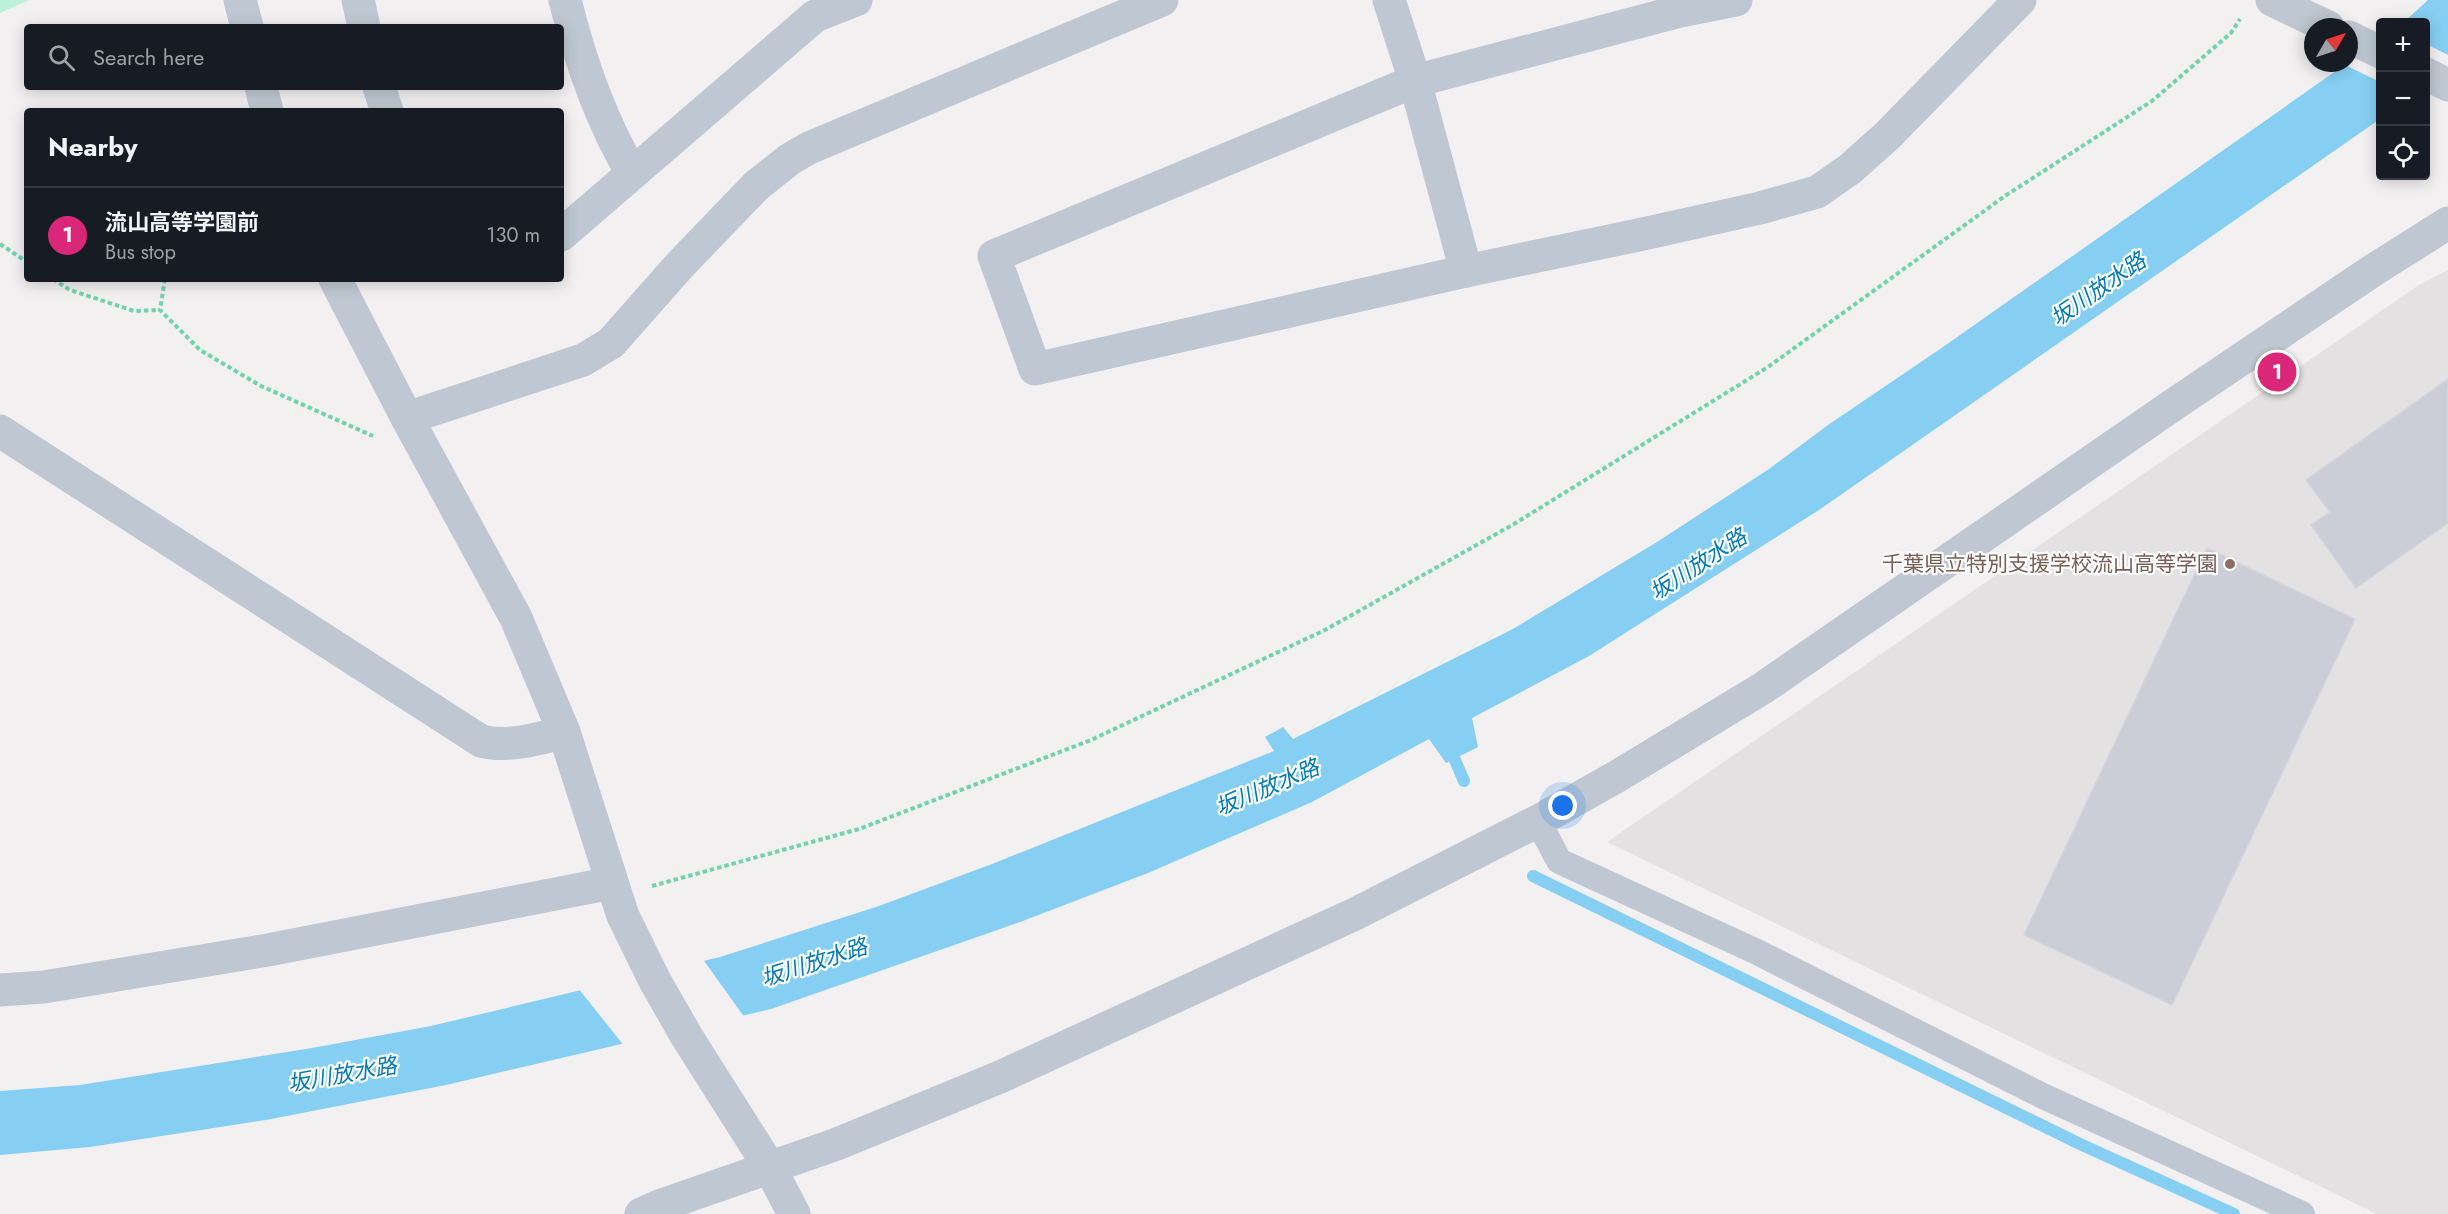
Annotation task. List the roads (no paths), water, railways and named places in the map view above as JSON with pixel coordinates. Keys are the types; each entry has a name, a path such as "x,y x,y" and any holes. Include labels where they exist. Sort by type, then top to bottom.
{"street":[{"path":"240,0 246,24"},
{"path":"358,0 363,24"},
{"path":"566,0 577,52 618,149 632,173"},
{"path":"564,232 811,8 856,0"},
{"path":"407,418 583,360 611,343 680,265 756,186 790,159 809,148 1162,0"},
{"path":"1389,0 1414,81 1466,271"},
{"path":"1736,0 1680,11 1414,81 994,256 1035,369 1466,271 1760,208 1816,192 1850,169 1888,135 2020,0"},
{"path":"2282,5 2309,18"},
{"path":"2358,41 2376,50"},
{"path":"2430,76 2448,85"},
{"path":"262,90 266,108"},
{"path":"380,90 386,108"},
{"path":"641,1214 837,1144 1000,1077 1355,914 1538,821 1616,777 1763,688 2176,403 2372,271 2448,223"},
{"path":"337,282 407,418 516,618 564,732 617,898 655,981 770,1168 794,1214"},
{"path":"0,431 481,741 491,744 540,739 564,732"},
{"path":"0,990 44,987 268,950 617,898"}],"lane":[{"path":"1538,821 1559,861 1755,951 2045,1097 2302,1214"}],"water":[{"path":"2428,0 2448,0 2448,72 2430,85 2430,18 2408,18"},
{"name":"坂川放水路","path":"2376,43 2376,122 1819,510 1589,656 1472,718 1478,747 1446,763 1429,739 1312,802 1148,873 1020,922 771,1009 446,1085 266,1120 90,1147 0,1155 0,1091 80,1085 312,1048 431,1026 720,957 879,906 992,864 1274,751 1265,737 1283,727 1293,739 1513,629 1657,542 1769,469 1828,425 2334,72 2358,72 2358,55"}],"waterway":[{"path":"1448,744 1464,781"},
{"path":"1533,876 2080,1144 2234,1214"}],"place":[{"name":"流山高等学園前","path":"2277,372"},
{"name":"千葉県立特別支援学校流山高等学園","path":"2230,564"}]}
